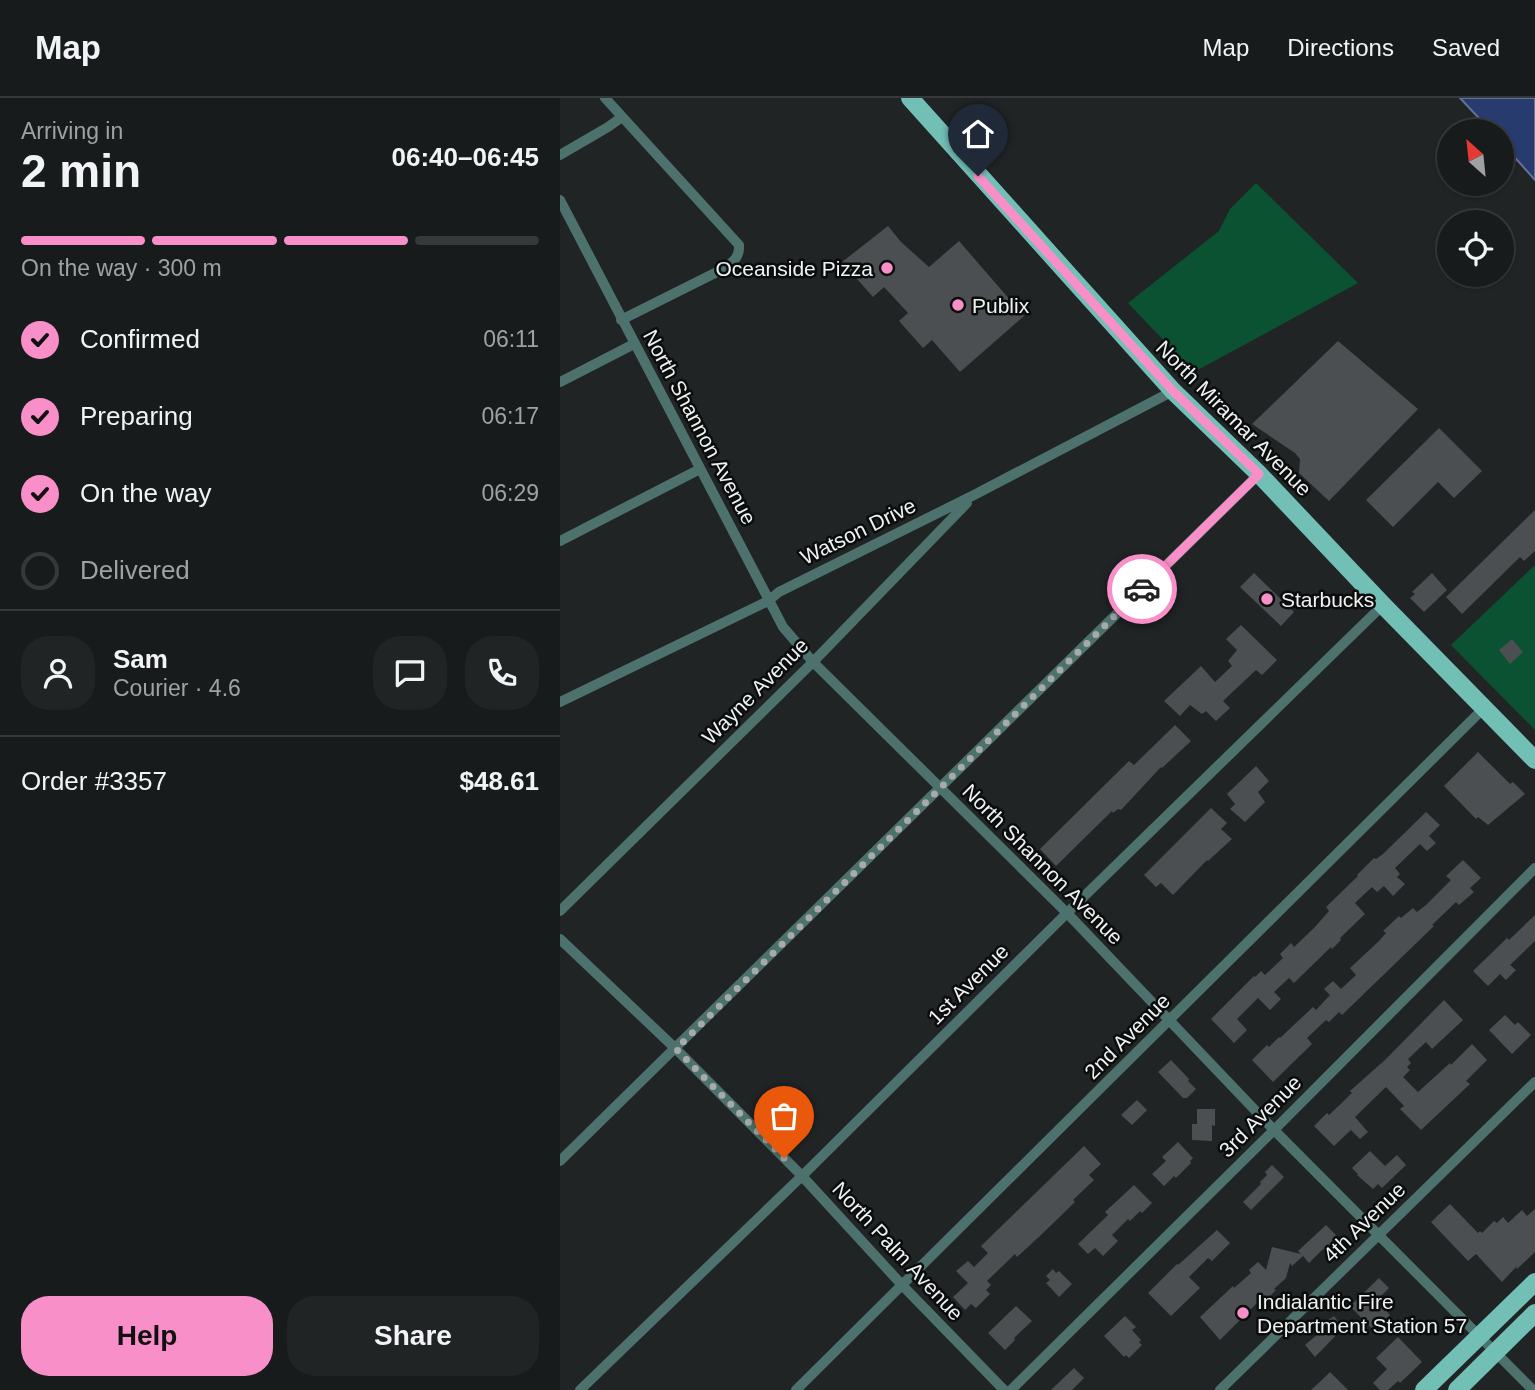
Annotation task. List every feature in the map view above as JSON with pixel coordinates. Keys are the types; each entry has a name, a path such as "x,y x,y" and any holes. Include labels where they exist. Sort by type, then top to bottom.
{"main road":[{"name":"North Miramar Avenue","path":"910,98 1173,391 1259,474 1382,605 1535,760"},
{"path":"1424,1390 1535,1282"},
{"path":"1457,1390 1535,1313"}],"street":[{"path":"605,98 735,240 740,251 725,268 621,320"},
{"path":"560,155 622,117"},
{"name":"North Shannon Avenue","path":"560,200 565,221 634,344 783,627 813,662 1066,913 1274,1130 1533,1390"},
{"path":"560,382 634,344"},
{"name":"Watson Drive","path":"560,702 768,600 1173,391"},
{"path":"560,541 700,469"},
{"path":"560,1161 1259,474"},
{"name":"Wayne Avenue","path":"560,911 813,662 974,495"},
{"name":"1st Avenue","path":"580,1390 802,1176 1066,913 1382,605"},
{"name":"2nd Avenue","path":"796,1390 1484,708"},
{"name":"3rd Avenue","path":"1011,1390 1535,868"},
{"name":"North Palm Avenue","path":"560,939 676,1049 802,1176 902,1285 1004,1390"},
{"name":"4th Avenue","path":"1220,1390 1535,1082"}],"green space":[{"path":"1256,183 1358,283 1194,372 1128,303 1219,231 1230,209"},
{"path":"1535,565 1535,730 1451,645"}],"water":[{"path":"1460,98 1535,98 1535,180 1514,156 1514,119 1480,119"}],"building":[{"name":"Publix","path":"888,226 901,242 929,267 959,241 1024,316 960,372 932,340 923,348 899,321 908,313 884,287 873,297 842,262"},
{"path":"1338,341 1418,409 1329,501 1299,473 1300,459 1295,453 1252,424"},
{"path":"1439,428 1482,471 1454,498 1438,482 1393,527 1366,500"},
{"path":"1535,510 1535,551 1524,561 1520,557 1462,614 1446,597"},
{"name":"Starbucks","path":"1254,573 1294,612 1281,626 1240,587"},
{"path":"1432,573 1447,590 1424,612 1410,598 1415,594 1412,592"},
{"path":"1241,625 1277,660 1262,675 1256,670 1223,701 1230,708 1216,721 1206,711 1202,714 1190,705 1180,716 1164,701 1201,666 1215,682 1232,666 1228,661 1237,650 1226,639"},
{"path":"1512,639 1523,652 1510,664 1499,650"},
{"path":"1175,725 1191,741 1161,767 1121,810 1112,811 1056,866 1040,849 1129,761 1134,765"},
{"path":"1478,752 1510,784 1513,782 1525,794 1488,825 1478,817 1476,819 1444,786"},
{"path":"1256,766 1269,781 1258,792 1265,802 1245,822 1230,809 1235,804 1227,794"},
{"path":"1211,808 1227,823 1221,829 1232,839 1173,895 1161,883 1156,887 1144,875"},
{"path":"1426,812 1440,825 1429,836 1436,843 1427,851 1420,844 1395,868 1400,874 1397,877 1405,884 1393,896 1384,886 1377,892 1372,887 1355,903 1365,914 1332,949 1331,947 1294,983 1289,978 1274,992 1281,999 1270,1010 1258,998 1237,1019 1247,1030 1234,1043 1211,1019 1254,976 1261,971 1265,975 1283,958 1280,954 1291,943 1294,947 1314,928 1329,911 1326,907 1357,875"},
{"path":"1463,860 1481,878 1470,888 1474,892 1459,905 1456,902 1342,1015 1339,1012 1329,1022 1326,1020 1307,1038 1312,1044 1273,1082 1252,1060 1313,1007 1316,1010 1330,995 1324,989 1333,981 1341,989 1356,975 1350,968 1379,941 1386,933 1383,931 1399,916 1401,918 1413,908 1417,912 1426,905 1451,880 1446,876"},
{"path":"1535,915 1535,941 1510,965 1516,970 1506,980 1500,974 1488,986 1473,971"},
{"path":"1444,1000 1463,1020 1432,1049 1426,1042 1408,1059 1411,1063 1407,1067 1410,1070 1403,1077 1418,1092 1472,1044 1487,1060 1466,1081 1470,1084 1421,1130 1400,1109 1404,1106 1386,1087 1355,1117 1368,1132 1360,1139 1351,1130 1334,1146 1314,1126 1352,1093 1350,1091"},
{"path":"1505,1015 1515,1025 1518,1022 1531,1035 1512,1054 1489,1030"},
{"path":"1171,1060 1196,1089 1187,1098 1183,1098 1158,1072"},
{"path":"1137,1100 1147,1110 1132,1125 1121,1115"},
{"path":"1197,1109 1215,1109 1212,1141 1192,1140 1192,1124 1197,1124"},
{"path":"1178,1142 1193,1158 1176,1178 1174,1176 1164,1186 1152,1174 1166,1161 1162,1157"},
{"path":"1084,1146 1101,1164 1089,1175 1094,1180 1041,1235 1017,1257 1015,1254 987,1281 991,1285 986,1290 990,1294 976,1308 971,1304 965,1310 953,1297 968,1283 956,1271 968,1261 974,1267 988,1253 981,1246"},
{"path":"1370,1151 1385,1166 1397,1155 1406,1165 1382,1188 1378,1184 1373,1189 1352,1168"},
{"path":"1272,1165 1284,1177 1251,1210 1243,1202 1261,1184 1267,1175 1265,1172"},
{"path":"1134,1185 1152,1203 1130,1221 1128,1219 1112,1235 1118,1241 1103,1256 1095,1248 1088,1254 1078,1244 1108,1215 1105,1212"},
{"path":"1450,1204 1478,1233 1482,1233 1494,1221 1497,1223 1503,1217 1508,1223 1522,1210 1527,1216 1535,1209 1535,1252 1502,1282 1476,1254 1468,1261 1431,1222"},
{"path":"1326,1225 1337,1236 1332,1241 1334,1244 1326,1252 1323,1249 1309,1263 1303,1256 1292,1266 1290,1263 1286,1278 1274,1289 1276,1290 1265,1301 1262,1298 1220,1340 1200,1317 1251,1273 1249,1270 1258,1262 1266,1270 1272,1247 1301,1254 1298,1251"},
{"path":"1217,1230 1230,1243 1212,1261 1208,1258 1189,1277 1200,1288 1171,1316 1148,1293"},
{"path":"1053,1269 1056,1273 1059,1271 1072,1284 1059,1297 1046,1283 1050,1280 1046,1276"},
{"path":"1379,1278 1389,1288 1379,1298 1390,1315 1374,1331 1350,1306"},
{"path":"1016,1306 1032,1321 1005,1350 988,1333"},
{"path":"1125,1316 1136,1327 1132,1330 1142,1345 1129,1358 1126,1355 1124,1357 1104,1336"},
{"path":"1334,1316 1343,1328 1315,1357 1305,1345 1318,1334 1316,1329"},
{"path":"1398,1337 1422,1362 1400,1383 1398,1381 1388,1390 1380,1390 1373,1383 1387,1369 1376,1358"},
{"path":"1074,1368 1084,1378 1072,1390 1051,1390"},
{"path":"1330,1372 1348,1390 1311,1390 1325,1377"}],"way so far":[{"path":"784,1158 676,1049 1142,589"}],"place":[{"name":"Oceanside Pizza","path":"887,268"},
{"name":"Publix","path":"958,305"},
{"name":"Starbucks","path":"1267,599"},
{"name":"Indialantic Fire Department Station 57","path":"1243,1313"}],"route":[{"path":"978,176 1173,391 1259,474 1142,589"}]}
